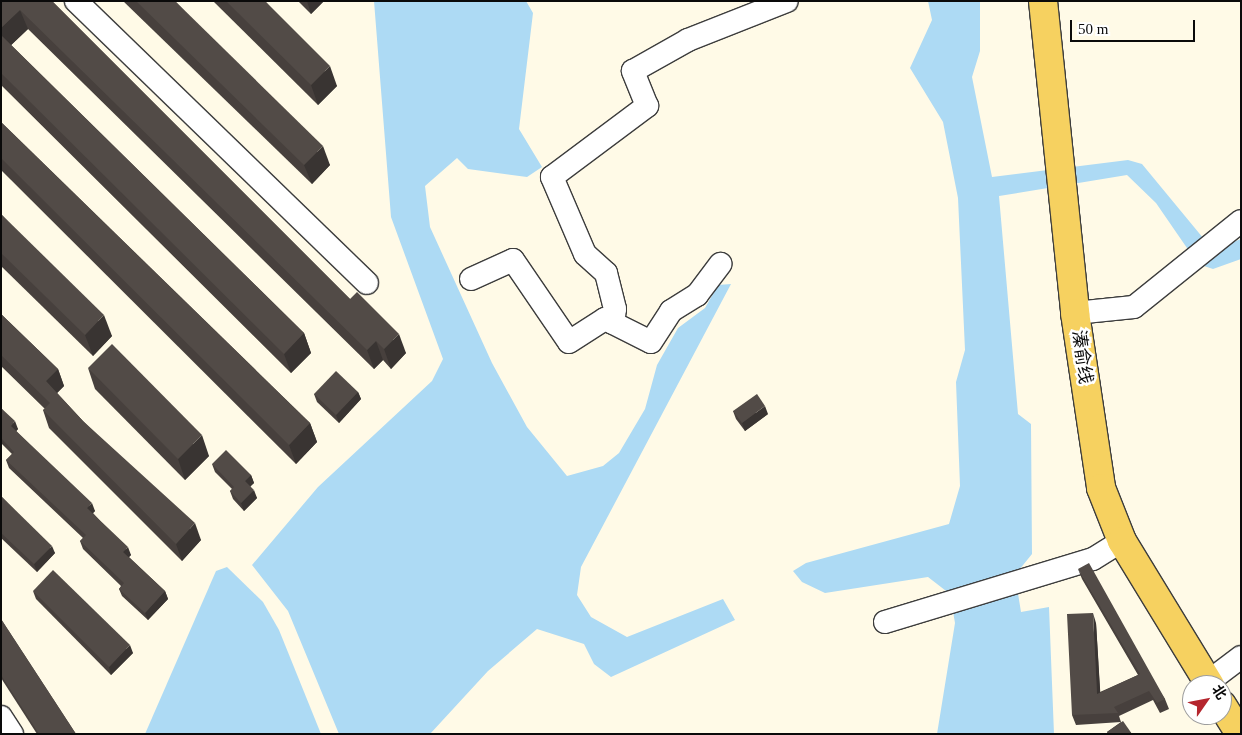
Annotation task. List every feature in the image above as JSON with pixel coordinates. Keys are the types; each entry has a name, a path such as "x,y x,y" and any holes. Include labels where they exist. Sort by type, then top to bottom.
{"main road":[{"name":"溱俞线","path":"1043,1 1066,193 1075,313 1101,488 1122,541 1204,675"},
{"path":"1232,721 1240,734"}],"street":[{"path":"76,1 367,283"},
{"path":"613,323 615,309 606,273 585,254 552,177 647,106 633,71 688,40 787,1"},
{"path":"1075,313 1134,307 1241,221"},
{"path":"471,278 512,260 569,342 606,319 650,342 671,311 697,295 720,264"},
{"path":"885,622 1019,584 1093,559 1122,541"},
{"path":"1219,675 1241,657"},
{"path":"1,717 12,734"}],"water":[{"path":"374,1 526,1 533,13 519,129 542,167 527,177 468,169 457,158 425,186 430,227 492,363 527,427 567,476 603,466 619,453 645,409 657,365 678,328 705,308 718,285 731,284 581,567 577,595 591,617 627,637 723,599 735,620 611,677 594,664 584,644 537,629 488,671 430,734 339,734 288,611 252,565 318,487 432,381 443,359 391,217"},
{"path":"928,1 980,1 980,51 972,77 992,177 1128,160 1142,164 1213,250 1241,239 1241,259 1213,269 1198,264 1156,203 1127,175 999,196 1018,414 1031,424 1032,554 1015,575 1021,612 1049,607 1054,734 937,734 955,623 950,594 928,577 825,593 802,582 793,571 806,563 949,524 960,486 956,382 965,350 958,198 943,122 910,68 932,20"},
{"path":"227,567 263,602 279,630 321,734 145,734 216,571"}],"building":[{"path":"1,1 52,1 350,299 357,292 399,334 384,349 376,341 367,350 20,10 1,28"},
{"path":"136,1 175,1 323,146 304,165"},
{"path":"226,1 265,1 330,66 311,85"},
{"path":"1,35 304,333 284,354 1,73"},
{"path":"1,122 310,423 289,445 1,158"},
{"path":"1,214 104,315 85,335 1,253"},
{"path":"1,314 58,369 46,381 83,421 195,523 176,544 43,410 50,403 1,355"},
{"path":"112,344 202,435 178,459 88,368"},
{"path":"336,371 358,392 336,415 314,394"},
{"path":"757,394 765,406 742,423 733,411"},
{"path":"1,408 15,421 11,426 92,503 87,508 128,547 123,552 165,591 145,613 119,589 124,583 80,541 86,535 6,460 14,452 1,438"},
{"path":"226,450 251,475 245,481 254,490 241,503 230,491 234,487 212,464"},
{"path":"1,496 52,546 34,564 1,533"},
{"path":"1089,563 1165,699 1157,703 1149,691 1114,707 1118,713 1072,715 1067,614 1093,613 1097,694 1140,674 1078,569"},
{"path":"53,570 130,645 109,667 33,591"},
{"path":"1,619 76,734 39,734 1,675"},
{"path":"1123,721 1132,734 1109,734 1107,732"}]}
